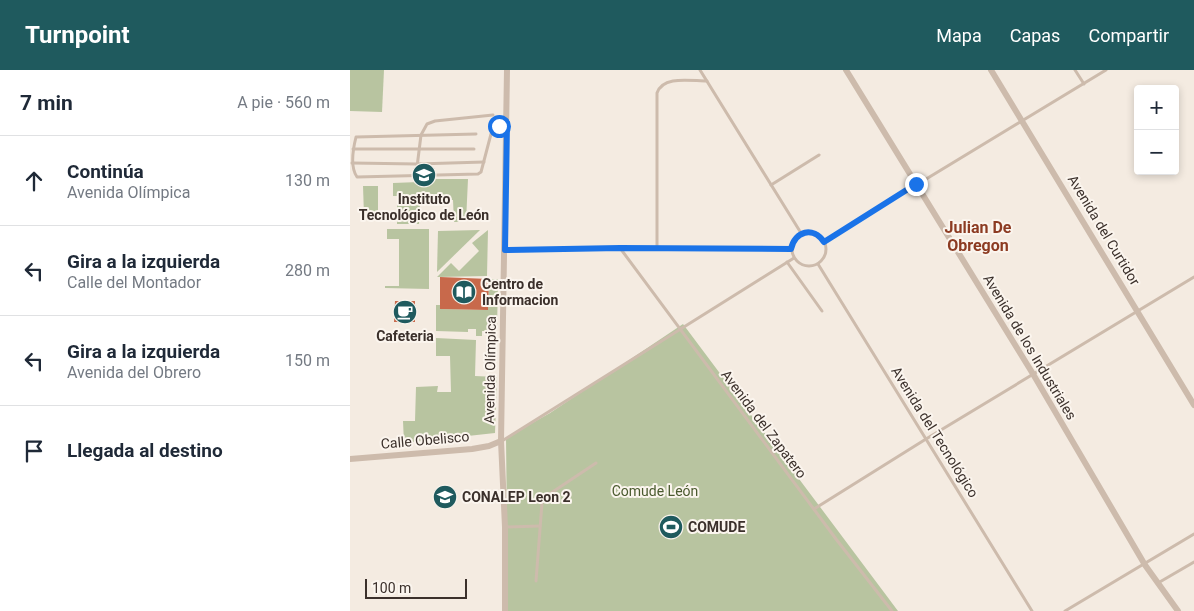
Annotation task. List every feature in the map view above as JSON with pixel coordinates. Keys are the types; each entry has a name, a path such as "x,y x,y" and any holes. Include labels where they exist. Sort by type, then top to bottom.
{"street":[{"name":"Avenida Olímpica","path":"505,611 505,528 501,441 507,70"},
{"name":"Avenida de los Industriales","path":"846,70 1032,374 1145,565 1178,611"},
{"name":"Avenida del Curtidor","path":"991,70 1194,405"},
{"name":"Calle Obelisco","path":"350,459 472,449 489,446 501,441"}],"lane":[{"path":"700,70 801,233"},
{"path":"1075,70 1084,84"},
{"path":"824,242 916,184 1106,70"},
{"path":"657,248 657,93 659,87 666,82 707,81"},
{"path":"416,175 418,149 424,126 431,122 493,116"},
{"path":"476,134 356,137 352,163 355,175 357,177 478,174 481,172 491,134 494,130 507,123"},
{"path":"353,149 474,149"},
{"path":"772,185 819,155"},
{"path":"352,163 484,162"},
{"path":"812,232 817,234 824,242 826,252 822,261 818,264 807,267 797,262 794,258 791,249 796,237 801,233 812,232"},
{"path":"505,250 620,248 791,249"},
{"name":"Avenida del Zapatero","path":"620,248 892,611"},
{"path":"501,441 794,258"},
{"path":"787,262 822,311"},
{"name":"Avenida del Tecnológico","path":"818,264 1032,611"},
{"path":"814,509 926,438 1194,277"},
{"path":"536,581 541,509 545,497 596,462"},
{"path":"505,528 540,526"},
{"path":"1065,611 1145,565 1194,534"},
{"path":"1158,584 1194,562"}],"green space":[{"path":"350,70 384,70 382,112 350,111"},
{"path":"419,179 468,179 466,222 454,222 453,200 420,201 419,224 397,224 397,196 393,196 393,183 419,182"},
{"path":"363,186 378,186 378,215 364,215"},
{"path":"387,229 429,229 429,289 385,288 385,286 399,286 399,239 387,239"},
{"path":"480,230 437,272 438,231"},
{"path":"488,230 487,276 437,277 451,263 459,271 479,251 472,243"},
{"path":"489,279 498,279 497,331 482,331 482,336 476,336 476,329 468,329 468,332 436,331 436,305 440,305 440,309 488,310"},
{"name":"COMUDE","path":"683,324 898,611 508,611 506,438 550,413"},
{"path":"436,338 476,340 475,376 497,377 495,433 404,443 403,421 415,421 416,387 438,386 437,392 451,392 450,356 436,356"}],"building":[{"name":"Centro de Informacion","path":"440,277 489,279 488,310 440,309"},
{"name":"Cafeteria","path":"395,301 415,301 415,322 394,322"}],"place":[{"name":"Instituto Tecnológico de León","path":"424,175"},
{"name":"Centro de Informacion","path":"464,292"},
{"name":"Cafeteria","path":"405,312"},
{"name":"CONALEP Leon 2","path":"445,497"},
{"name":"COMUDE","path":"671,527"}],"district":[{"name":"Julian De Obregon","path":"978,236"}],"route":[{"path":"499,126 507,123 505,250 620,248 791,249 796,237 801,233 812,232 821,237 824,242 916,184"}],"park label":[{"name":"Comude León","path":"655,491"}]}
